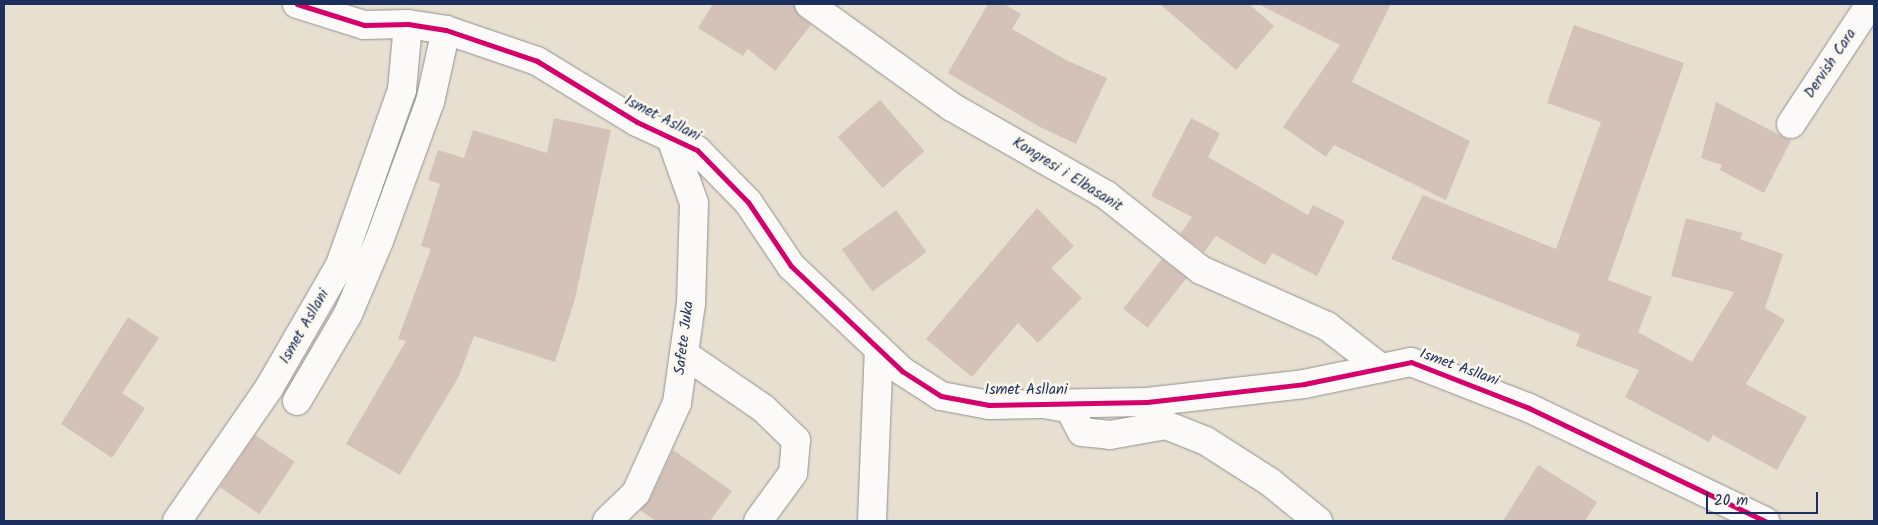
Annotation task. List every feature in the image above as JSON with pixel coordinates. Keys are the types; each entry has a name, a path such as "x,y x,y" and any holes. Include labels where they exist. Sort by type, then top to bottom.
{"street":[{"name":"Ismet Asllani","path":"297,4 364,25 408,24 446,30 537,61 637,122 697,150 748,202 791,266 902,371 941,396 989,405 1147,402 1235,394 1304,384 1410,362 1529,408 1765,521"},
{"name":"Kongresi i Elbasanit","path":"809,4 952,107 1106,196 1201,270 1327,326 1381,368"},
{"name":"Dervish Cara","path":"1791,124 1870,4"},
{"name":"Ismet Asllani","path":"177,521 269,388 340,265 402,90 408,24"},
{"name":"Ismet Asllani","path":"298,401 348,314 379,240 430,102 446,30"},
{"name":"Safete Juka","path":"608,521 636,493 677,403 691,304 694,203 671,138"},
{"path":"872,521 879,350"},
{"path":"684,354 763,408 796,440 793,473 758,521"},
{"name":"Ismet Asllani","path":"1045,404 1068,408 1082,432 1110,436 1166,425 1206,441 1270,482 1318,521"}],"building":[{"path":"713,4 793,4 800,16 811,25 775,71 748,49 743,56 698,28"},
{"path":"988,4 1004,4 1021,14 1012,29 1066,60 1107,78 1076,144 1040,127 948,73"},
{"path":"1160,4 1249,4 1274,26 1236,70"},
{"path":"1258,4 1391,4 1352,82 1470,141 1446,200 1334,145 1326,157 1283,127 1340,45"},
{"path":"1574,25 1684,63 1608,280 1652,297 1638,332 1692,362 1734,292 1671,276 1686,218 1743,233 1740,239 1783,254 1765,308 1785,320 1746,384 1807,417 1777,470 1713,435 1709,442 1625,397 1639,370 1576,346 1580,334 1391,259 1423,195 1556,249 1601,122 1547,103"},
{"path":"880,100 925,151 882,188 838,137"},
{"path":"1716,102 1791,141 1764,193 1720,170 1722,165 1701,158"},
{"path":"554,118 611,130 575,299 555,362 474,336 459,376 400,475 346,444 406,341 398,339 431,249 421,246 440,184 428,180 438,150 464,158 473,130 547,153"},
{"path":"1191,118 1220,133 1208,157 1308,215 1313,205 1345,221 1317,276 1272,253 1265,265 1216,236 1204,252 1180,234 1192,217 1151,196"},
{"path":"1037,208 1074,246 1051,268 1082,298 1038,343 1018,323 972,377 926,339"},
{"path":"896,210 927,252 872,291 842,249"},
{"path":"1162,259 1186,278 1148,328 1123,309"},
{"path":"128,317 159,338 122,393 145,408 112,458 61,424"},
{"path":"255,435 295,462 260,514 220,487"},
{"path":"673,450 732,491 710,521 656,521 640,510 650,499"},
{"path":"1538,465 1597,502 1585,521 1503,521"}],"cycle path":[{"path":"297,4 364,25 408,24 446,30 537,61 637,122 697,150 748,202 791,266 902,371 941,396 989,405 1147,402 1304,384 1411,362 1529,408 1765,521"}]}
